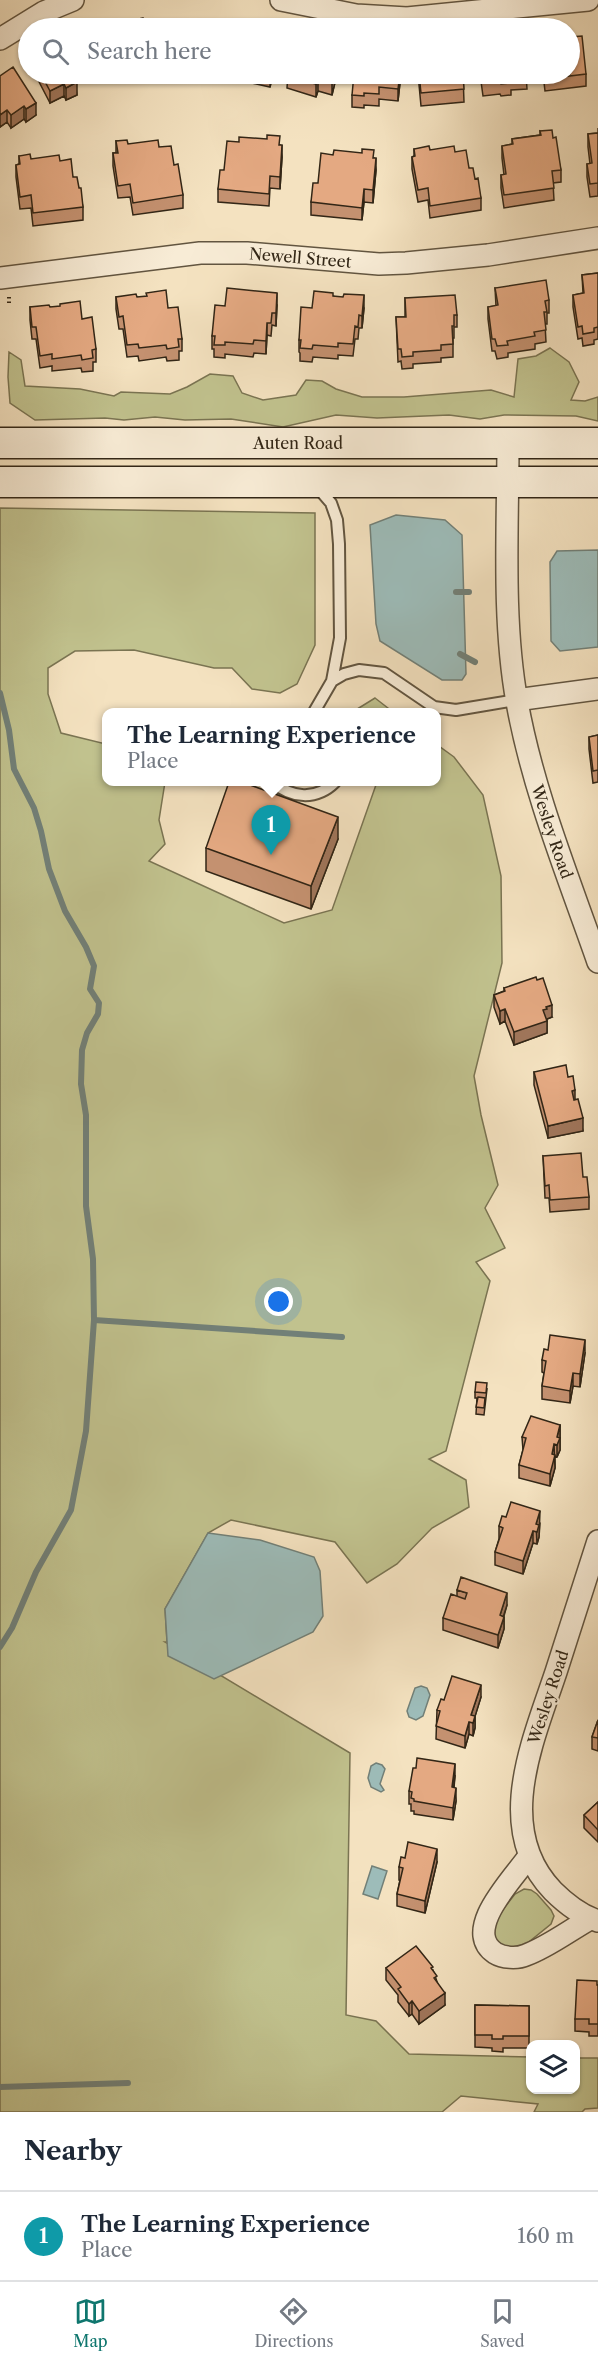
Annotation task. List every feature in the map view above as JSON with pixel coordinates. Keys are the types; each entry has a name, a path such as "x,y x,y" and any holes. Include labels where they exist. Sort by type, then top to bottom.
{"street":[{"path":"34,18 73,0"},
{"path":"281,0 356,15 407,18 588,0"},
{"path":"0,39 18,28"},
{"name":"Newell Street","path":"4,288 200,253 247,253 379,264 406,263 488,255 598,238"},
{"name":"Auten Road","path":"0,443 598,443"},
{"name":"Wesley Road","path":"508,443 509,632 516,700 538,790 598,962"},
{"path":"0,482 598,482"},
{"path":"516,700 598,689"},
{"name":"Wesley Road","path":"594,1920 566,1904 544,1881 529,1856 521,1819 522,1793 530,1752 598,1541"},
{"name":"Wesley Road","path":"529,1856 487,1915 482,1930 488,1948 497,1955 525,1956 594,1920"}],"lane":[{"path":"311,482 331,503 338,528 340,638 332,681 316,708"},
{"path":"332,681 358,670 384,673 434,707 456,710 516,700"},
{"path":"278,786 294,795 308,796 321,792 329,786"}],"path":[{"path":"4,288 9,304"}],"green space":[{"path":"550,348 569,362 579,382 571,400 585,401 598,397 598,421 576,416 504,415 480,419 449,415 377,418 336,415 283,427 231,419 185,420 155,417 124,420 105,418 35,420 10,403 9,352 21,360 25,386 80,389 114,396 121,392 170,394 210,374 233,376 242,393 263,400 296,395 306,380 322,381 336,389 362,397 404,397 491,390 514,397 518,359 536,356"},
{"path":"0,508 315,513 315,645 297,684 280,693 252,689 232,668 214,668 134,650 75,651 48,668 48,694 61,733 102,743 102,786 164,786 159,820 165,844 149,861 284,923 332,910 376,786 441,786 441,748 454,757 483,795 501,876 502,963 474,1076 498,1185 485,1208 505,1248 476,1262 490,1281 446,1451 429,1459 466,1480 469,1507 432,1528 397,1564 367,1583 335,1542 231,1520 208,1533 165,1609 167,1642 165,1642 350,1753 346,2015 376,2021 409,2054 526,2057 526,2094 580,2094 580,2058 598,2058 598,2108 585,2109 582,2112 534,2112 538,2104 461,2096 442,2112 0,2112"},
{"path":"375,698 388,708 359,708"},
{"path":"524,1889 537,1894 554,1916 551,1924 525,1945 507,1950 497,1943 492,1935 495,1920 515,1894"}],"water":[{"path":"396,515 445,520 462,535 466,674 462,680 442,680 380,641 376,624 370,525"},
{"path":"598,550 598,647 560,651 551,641 550,562 557,551"},
{"path":"208,1533 260,1540 314,1557 320,1571 323,1616 313,1632 214,1679 168,1656 165,1609"},
{"path":"421,1686 427,1688 430,1695 423,1716 416,1720 409,1717 407,1711 415,1688"},
{"path":"376,1763 385,1769 380,1784 384,1790 381,1792 371,1787 368,1778 371,1766"},
{"path":"372,1866 387,1871 378,1899 363,1894"}],"building":[{"path":"580,36 582,36 586,74 580,75"},
{"path":"13,67 18,75 18,84 24,84 36,103 26,109 24,106 11,115 7,110 0,115 0,76"},
{"path":"46,84 64,84 50,91"},
{"path":"353,84 399,84 398,89 379,87 379,94 352,95"},
{"path":"420,84 464,84 464,89 421,93"},
{"path":"552,130 553,138 556,137 561,170 552,171 554,188 504,195 501,175 506,174 502,146 513,144 512,139 541,135 540,131"},
{"path":"598,133 598,183 590,184 587,164 592,163 588,134"},
{"path":"267,135 280,136 279,145 282,145 280,177 270,176 269,194 218,189 220,170 224,170 227,141 239,142 239,137 267,139"},
{"path":"127,140 128,144 158,140 159,147 171,146 174,165 178,164 183,195 133,203 130,184 118,186 113,153 118,153 116,141"},
{"path":"429,146 430,150 454,146 455,152 466,150 469,168 473,168 475,179 478,178 481,198 430,206 428,188 418,190 412,157 415,156 414,149"},
{"path":"362,149 374,150 373,158 376,158 373,190 364,189 362,208 311,202 313,183 318,183 321,153 333,155 334,150 362,153"},
{"path":"30,154 31,159 59,155 60,161 71,159 73,177 77,177 79,188 81,188 83,207 33,213 31,195 20,197 16,165 20,164 19,156"},
{"path":"598,273 598,327 594,328 594,332 583,334 582,326 578,327 573,295 584,293 582,275"},
{"path":"546,280 549,300 545,301 546,330 534,332 535,336 507,341 508,345 497,346 495,339 492,339 488,307 498,305 495,288"},
{"path":"227,288 277,293 276,313 272,313 271,323 267,323 266,341 254,340 253,344 225,342 225,345 214,345 215,336 212,336 215,305 225,306"},
{"path":"166,290 168,308 178,307 182,339 178,339 179,347 167,349 166,345 139,348 138,344 127,345 123,316 119,317 116,297 136,294 137,297 147,296 146,293"},
{"path":"314,291 333,293 333,296 343,297 344,294 364,295 362,316 359,315 358,327 355,326 353,344 338,343 338,347 313,345 312,349 300,348 301,307 312,308"},
{"path":"455,295 457,315 454,315 454,326 452,326 453,344 441,345 441,350 413,352 413,356 402,357 401,349 398,349 396,317 406,317 405,298"},
{"path":"80,301 82,319 92,317 96,349 92,350 93,358 82,360 81,355 52,359 52,354 40,356 36,327 32,327 30,307 60,306 60,304"},
{"path":"598,735 598,770 593,771 589,737"},
{"path":"228,786 253,786 338,817 311,886 206,848"},
{"path":"536,977 537,980 543,978 552,1005 543,1010 547,1021 514,1032 505,1009 500,1011 494,995 505,991 504,988"},
{"path":"566,1065 568,1077 573,1076 574,1100 578,1099 583,1118 548,1126 534,1072"},
{"path":"581,1153 583,1177 587,1177 589,1197 550,1200 549,1185 545,1186 543,1156"},
{"path":"550,1335 585,1340 580,1374 573,1373 570,1391 542,1386 546,1361 542,1360 544,1349 548,1350"},
{"path":"476,1382 487,1383 486,1393 475,1392"},
{"path":"478,1397 485,1398 484,1408 476,1407"},
{"path":"531,1416 560,1425 557,1437 560,1438 557,1445 554,1444 552,1454 555,1455 550,1474 519,1465 526,1438 522,1437"},
{"path":"511,1502 540,1511 536,1524 539,1525 537,1532 533,1531 523,1561 495,1552 503,1528 499,1526 502,1516 506,1517"},
{"path":"461,1577 507,1593 500,1615 504,1617 498,1635 443,1618 451,1594 465,1599 467,1593 457,1590"},
{"path":"452,1676 481,1685 471,1715 475,1716 473,1723 469,1722 465,1736 436,1726 440,1711 437,1710 441,1699 444,1700"},
{"path":"598,1720 598,1738 592,1737"},
{"path":"417,1758 455,1764 452,1787 456,1788 453,1808 414,1801 411,1798 412,1792 409,1791"},
{"path":"598,1802 598,1830 584,1815"},
{"path":"408,1842 437,1849 425,1901 397,1894 403,1868 399,1867 401,1857 405,1858"},
{"path":"416,1946 433,1967 431,1968 437,1976 434,1978 445,1993 419,2011 412,2001 409,2004 398,1989 401,1987 386,1968"},
{"path":"577,1980 597,1981 598,2024 589,2024 589,2019 575,2019"},
{"path":"475,2005 529,2006 529,2036 503,2036 503,2039 492,2039 492,2035 475,2035"}],"waterway":[{"path":"456,592 469,592"},
{"path":"460,654 475,662"},
{"path":"0,693 9,730 14,769 34,808 49,869 65,911 94,966 90,989 99,1003 98,1014 87,1033 82,1050 81,1084 86,1115 86,1206 93,1259 94,1320 86,1431 71,1510 36,1572 12,1628 0,1647"},
{"path":"94,1320 342,1337"},
{"path":"0,2087 128,2083"}],"place":[{"name":"The Learning Experience","path":"271,855"}]}
